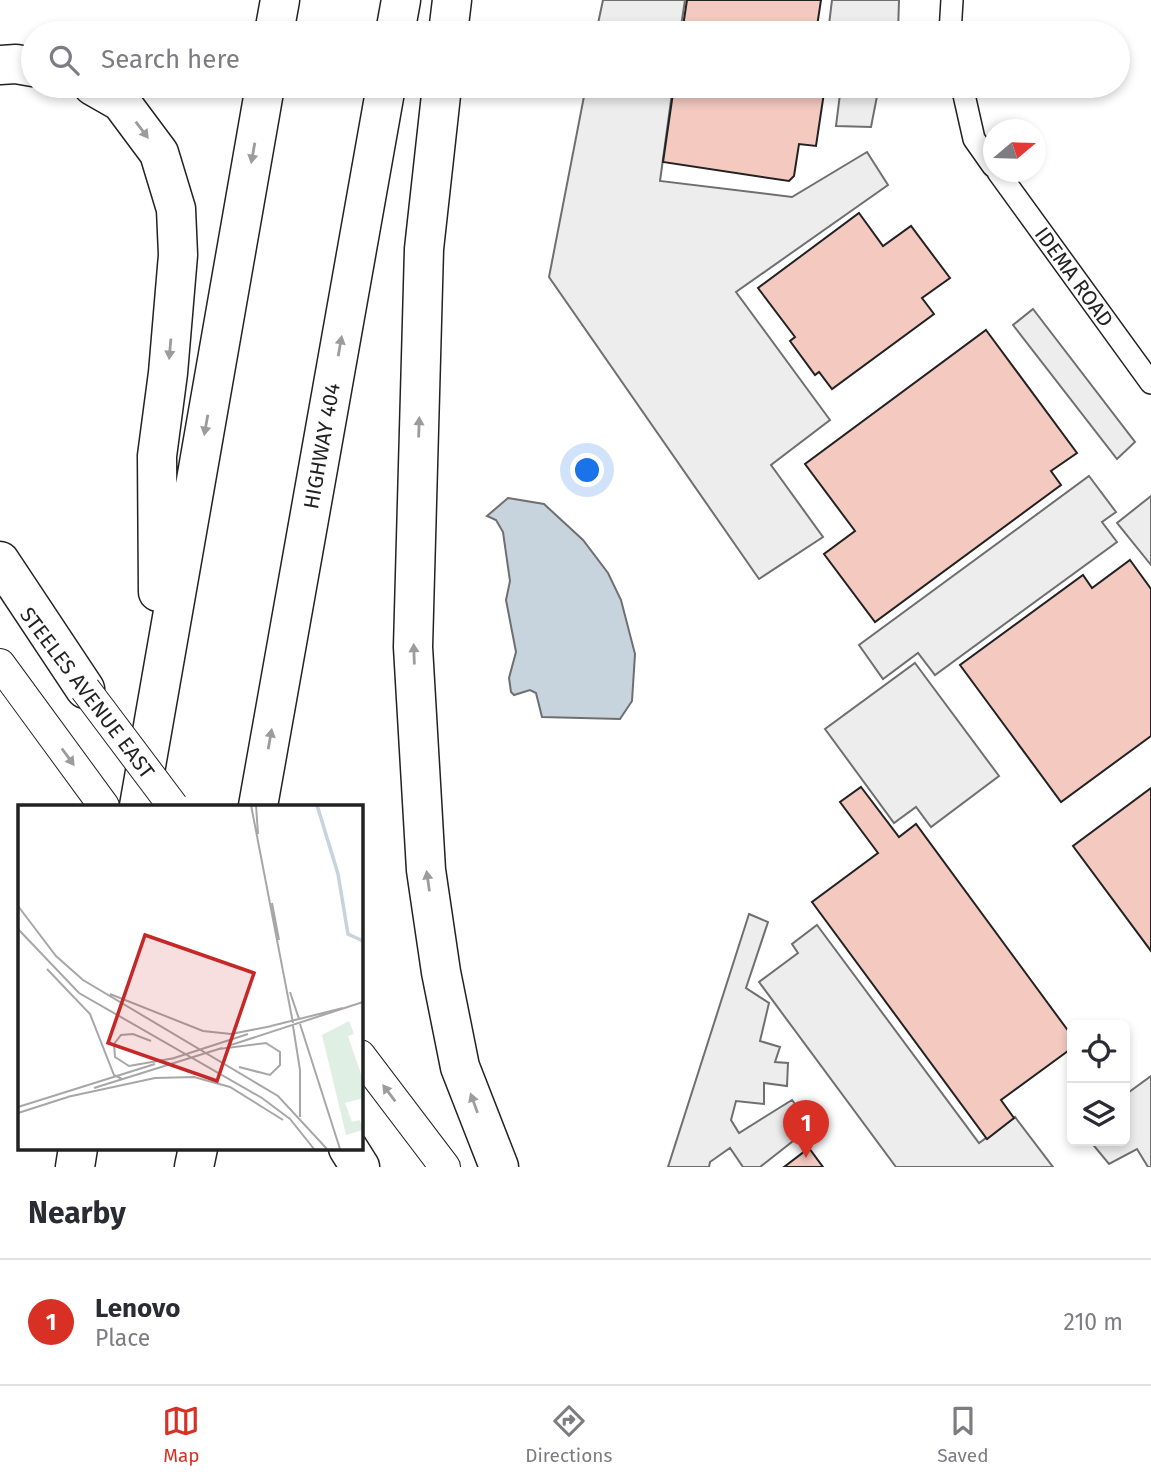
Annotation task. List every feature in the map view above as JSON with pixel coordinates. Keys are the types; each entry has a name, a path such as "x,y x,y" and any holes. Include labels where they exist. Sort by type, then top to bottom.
{"highway":[{"path":"276,21 280,0"},
{"path":"397,21 401,0"},
{"path":"449,21 452,0"},
{"path":"0,65 21,65"},
{"path":"114,98 121,102 159,153 176,209 178,255 158,456 158,695"},
{"path":"139,805 263,98"},
{"name":"HIGHWAY 404","path":"258,805 384,98"},
{"path":"441,98 424,249 414,661 426,870 440,972 460,1067 499,1167"},
{"path":"0,561 85,689"},
{"path":"349,1150 360,1167"}],"main road":[{"name":"STEELES AVENUE EAST","path":"0,581 172,805"},
{"path":"0,664 103,805"},
{"path":"362,1058 445,1167"},
{"path":"360,1150 373,1167"}],"street":[{"path":"951,21 952,0"},
{"path":"965,98 974,139 983,152"},
{"name":"IDEMA ROAD","path":"1005,182 1151,383"}],"shaded area":[{"path":"603,0 685,0 682,21 599,21"},
{"path":"832,0 899,0 898,21 829,21"},
{"path":"584,98 671,98 660,181 792,197 867,152 888,185 736,292 830,420 771,465 823,537 759,579 549,277"},
{"path":"840,98 877,98 871,127 836,126"},
{"path":"1033,309 1135,442 1117,459 1013,325"},
{"path":"1089,476 1116,512 1102,522 1117,542 935,675 918,653 883,679 859,645"},
{"path":"1151,496 1151,565 1117,523"},
{"path":"508,498 544,504 583,540 608,573 621,600 635,654 632,701 620,719 542,717 536,693 530,690 514,695 511,692 509,678 516,652 506,600 510,581 503,532 496,520 487,516"},
{"path":"915,663 999,776 931,827 916,807 894,823 825,729"},
{"path":"749,914 768,922 746,988 769,1003 760,1041 780,1047 775,1062 788,1063 787,1086 764,1083 764,1104 736,1101 731,1120 739,1133 792,1100 812,1126 760,1167 743,1167 730,1148 710,1162 709,1167 668,1167"},
{"path":"817,925 979,1143 1015,1117 1053,1167 896,1167 759,982 798,953 792,944"},
{"path":"1151,1076 1151,1167 1148,1167 1137,1149 1109,1164 1094,1146 1130,1146 1130,1091"}],"building":[{"path":"687,0 821,0 818,21 684,21"},
{"path":"672,98 823,98 816,146 799,144 794,176 789,181 663,162"},
{"path":"859,213 883,246 911,226 950,278 922,298 934,314 832,389 819,372 815,375 790,341 795,337 758,288"},
{"path":"986,330 1077,453 1051,471 1061,485 875,622 824,554 855,531 805,464"},
{"path":"1130,560 1151,589 1151,736 1061,802 960,665 1083,575 1092,588"},
{"path":"861,787 899,837 916,824 1067,1029 1067,1052 1001,1100 1014,1118 987,1139 812,902 878,853 840,802"},
{"path":"1151,788 1151,951 1073,846"},
{"path":"809,1148 823,1167 784,1167"}],"place":[{"name":"Lenovo","path":"806,1158"}]}
